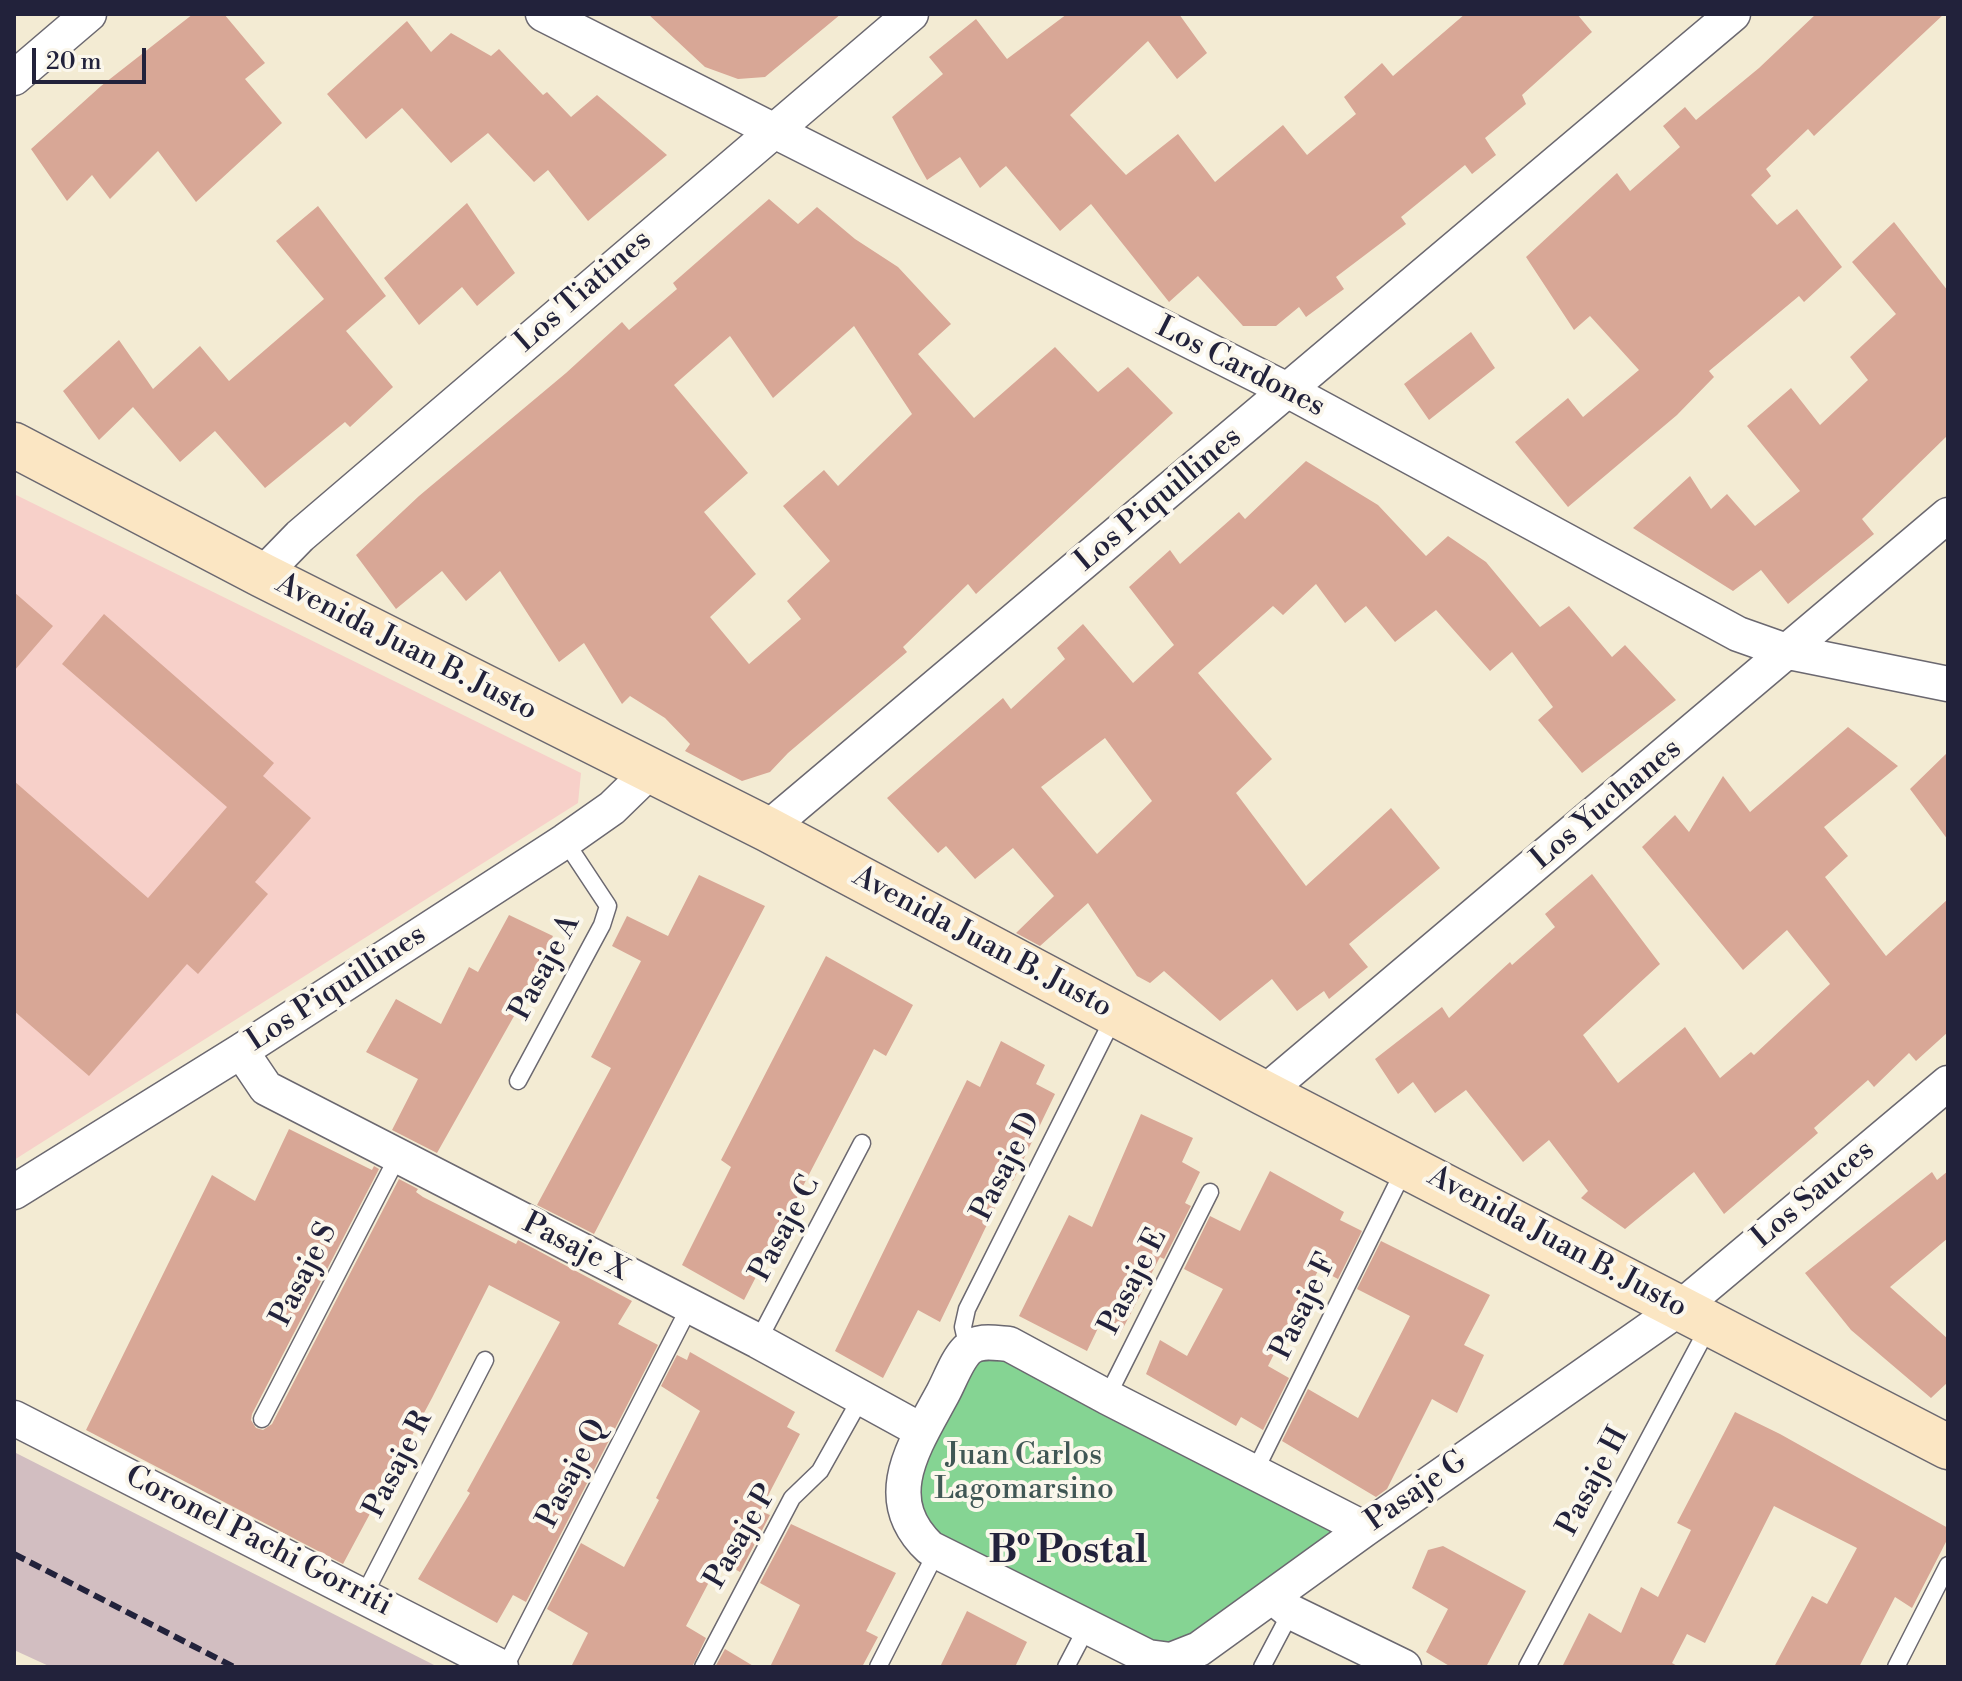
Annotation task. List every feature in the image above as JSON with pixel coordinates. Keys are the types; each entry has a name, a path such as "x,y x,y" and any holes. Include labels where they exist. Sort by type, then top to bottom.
{"street":[{"path":"14,78 89,14"},
{"name":"Los Cardones","path":"543,14 1289,391 1738,634 1789,652 1948,684"},
{"name":"Los Tiatines","path":"262,575 300,536 911,14"},
{"name":"Los Piquillines","path":"767,829 1733,14"},
{"name":"Avenida Juan B. Justo","path":"14,445 262,575 767,829 1264,1093 1948,1447"},
{"name":"Los Yuchanes","path":"1264,1093 1948,515"},
{"name":"Los Piquillines","path":"14,1192 241,1051 565,841 612,808 649,772"},
{"name":"Pasaje X","path":"241,1051 266,1088 758,1341 922,1431"},
{"name":"Los Sauces","path":"1695,1316 1948,1083"},
{"name":"Pasaje G","path":"1087,1627 1148,1657 1171,1660 1199,1649 1282,1604 1365,1529 1695,1316"},
{"path":"1087,1627 937,1551 914,1533 905,1516 902,1494 905,1474 922,1431 968,1349 984,1342 1009,1344 1365,1529"},
{"name":"Coronel Pachi Gorriti","path":"14,1418 503,1667"},
{"path":"1282,1604 1404,1667"}],"lane":[{"name":"Pasaje A","path":"518,1081 602,925 608,906 565,841"},
{"name":"Pasaje D","path":"968,1349 963,1327 967,1309 1115,1014"},
{"name":"Pasaje C","path":"758,1341 862,1143"},
{"name":"Pasaje S","path":"262,1419 398,1156"},
{"name":"Pasaje F","path":"1254,1473 1406,1165"},
{"name":"Pasaje E","path":"1107,1397 1210,1192"},
{"name":"Pasaje Q","path":"503,1667 690,1306"},
{"name":"Pasaje H","path":"1527,1667 1695,1316"},
{"name":"Pasaje R","path":"363,1597 485,1360"},
{"name":"Pasaje P","path":"703,1667 792,1498 820,1471 861,1398"},
{"path":"878,1667 937,1551"},
{"path":"1896,1667 1948,1565"},
{"path":"1262,1667 1282,1604"},
{"path":"1066,1667 1087,1627"}],"shaded area":[{"path":"14,494 581,773 578,803 14,1160"},
{"path":"14,1452 438,1667 51,1667 14,1650"}],"green space":[{"name":"Juan Carlos Lagomarsino","path":"984,1342 1365,1529 1171,1660 937,1551 905,1474"}],"building":[{"path":"193,14 224,14 265,63 245,79 282,123 196,202 158,151 110,199 92,175 67,201 31,149 101,86"},
{"path":"648,14 841,14 765,77 738,79 705,67"},
{"path":"1067,14 1179,14 1207,53 1177,79 1148,41 1070,115 1126,175 1178,134 1215,182 1283,125 1307,155 1356,114 1344,97 1382,63 1393,76 1465,14 1577,14 1592,32 1522,95 1526,104 1485,138 1496,155 1472,174 1465,165 1401,217 1406,224 1336,277 1344,289 1306,317 1299,307 1276,326 1243,326 1198,276 1169,302 1091,204 1060,231 1006,166 980,188 960,157 927,180 916,161 892,117 943,74 929,57 976,19 1007,59"},
{"path":"1816,14 1944,14 1814,136 1808,129 1766,169 1771,176 1751,195 1777,225 1797,209 1842,267 1804,302 1799,296 1709,371 1714,377 1677,415 1568,507 1515,442 1568,398 1583,417 1639,370 1590,316 1574,330 1526,257 1617,173 1630,191 1680,147 1663,126 1685,107 1696,120 1759,68"},
{"path":"407,21 431,52 451,33 491,56 499,49 543,95 547,92 571,117 597,95 667,155 588,221 548,170 534,182 488,133 451,163 402,108 366,139 327,94"},
{"path":"769,199 798,224 817,207 855,239 898,267 951,324 918,354 974,418 1055,347 1098,392 1128,367 1173,413 976,594 968,584 903,647 907,652 788,753 770,772 742,781 685,751 690,744 665,718 630,696 622,704 584,643 559,662 500,571 466,601 442,571 396,609 356,555 419,496 622,322 629,330 677,289 673,283","holes":["854,326 912,414 838,486 824,470 783,506 830,561 787,601 801,619 749,664 710,617 756,574 704,512 748,473 674,385 730,336 773,398"]},
{"path":"467,203 515,273 477,306 462,287 419,325 384,278"},
{"path":"318,206 386,296 346,331 393,387 350,427 345,422 265,488 215,431 180,462 133,407 99,440 63,391 119,340 153,389 200,346 229,381 324,299 276,241"},
{"path":"1894,222 1948,291 1948,435 1862,519 1874,534 1788,604 1761,570 1733,591 1633,528 1690,476 1711,509 1727,494 1755,526 1800,491 1747,426 1791,388 1820,425 1868,380 1850,357 1896,314 1852,262"},
{"path":"1471,332 1495,368 1429,420 1404,384"},
{"path":"1306,461 1378,505 1426,556 1448,536 1486,562 1540,627 1569,606 1612,657 1625,645 1676,700 1582,773 1538,720 1553,707 1512,652 1490,671 1436,610 1395,642 1366,606 1345,623 1316,584 1283,615 1273,606 1198,673 1272,759 1236,793 1306,886 1391,808 1440,868 1349,944 1368,967 1329,999 1324,991 1297,1011 1272,979 1220,1021 1164,971 1150,983 1137,976 1088,903 1040,946 1016,933 1054,896 1013,848 975,879 946,846 938,853 887,798 1003,698 1011,709 1065,659 1057,648 1083,624 1133,683 1174,645 1129,587 1170,550 1180,564 1239,512 1245,519","holes":["1105,738 1152,801 1097,854 1041,787"]},
{"path":"14,592 53,626 14,671"},
{"path":"104,614 274,763 263,776 311,818 255,882 268,894 198,974 187,964 89,1076 14,1011 14,781 148,898 227,807 62,664"},
{"path":"1848,727 1898,766 1824,827 1848,856 1825,877 1886,956 1948,899 1948,1032 1916,1061 1909,1053 1874,1087 1868,1080 1814,1128 1818,1133 1724,1214 1694,1172 1625,1229 1581,1198 1588,1191 1549,1140 1523,1162 1466,1090 1435,1113 1413,1082 1398,1094 1375,1059 1442,1007 1449,1018 1510,962 1512,965 1555,927 1545,914 1592,874 1660,964 1583,1035 1618,1083 1685,1027 1720,1078 1751,1052 1754,1055 1830,984 1787,930 1743,970 1642,847 1675,815 1689,832 1723,776 1750,812"},
{"path":"1948,752 1948,840 1910,789"},
{"path":"699,875 765,906 594,1234 537,1205 611,1068 591,1057 641,961 612,946 627,916 668,936"},
{"path":"509,915 553,936 527,993 437,1153 392,1130 418,1079 366,1052 396,999 441,1024 469,967 478,972"},
{"path":"826,956 913,1005 886,1056 874,1049 744,1300 682,1265 731,1167 721,1160"},
{"path":"1001,1041 1045,1065 1036,1084 1055,1094 1013,1181 1009,1179 940,1322 918,1310 883,1378 835,1351 967,1080 980,1087"},
{"path":"1141,1114 1193,1138 1182,1162 1200,1172 1185,1203 1191,1206 1120,1334 1099,1326 1087,1351 1019,1316 1069,1215 1092,1227"},
{"path":"289,1129 372,1170 374,1166 379,1169 252,1414 251,1420 256,1428 263,1430 272,1424 399,1179 418,1189 416,1192 423,1197 516,1244 518,1240 632,1301 618,1324 658,1345 526,1602 513,1595 497,1623 418,1579 470,1493 467,1491 560,1322 489,1285 343,1564 86,1430 212,1175 255,1201"},
{"path":"1270,1171 1344,1212 1340,1220 1362,1231 1338,1279 1319,1269 1268,1366 1289,1378 1263,1430 1241,1417 1236,1426 1146,1374 1160,1340 1187,1356 1223,1289 1184,1269 1210,1216 1240,1231"},
{"path":"1948,1171 1948,1238 1890,1287 1948,1339 1948,1382 1931,1398 1851,1330 1805,1273 1932,1172 1937,1180"},
{"path":"1381,1241 1490,1295 1464,1345 1484,1355 1457,1413 1432,1399 1387,1489 1376,1497 1282,1441 1308,1389 1358,1418 1410,1316 1357,1289"},
{"path":"690,1352 795,1412 787,1427 800,1434 760,1511 770,1515 740,1572 720,1561 686,1626 706,1638 692,1667 571,1667 588,1633 547,1609 581,1543 624,1567 700,1411 661,1386 677,1355 687,1360"},
{"path":"1735,1412 1948,1528 1948,1538 1912,1608 1895,1597 1859,1667 1774,1667 1812,1596 1827,1604 1857,1548 1774,1506 1705,1643 1687,1634 1672,1663 1679,1667 1562,1667 1589,1613 1621,1633 1641,1587 1658,1597 1691,1530 1677,1523"},
{"path":"791,1524 896,1573 866,1631 878,1637 862,1667 770,1667 800,1605 760,1583"},
{"path":"1443,1546 1526,1591 1486,1667 1451,1667 1426,1652 1448,1609 1412,1588 1428,1550"},
{"path":"967,1611 1027,1642 1015,1667 940,1667"},
{"path":"725,1649 755,1667 715,1667"}],"railway":[{"path":"14,1554 234,1667"}],"district":[{"name":"Bº Postal","path":"1068,1553"}]}
